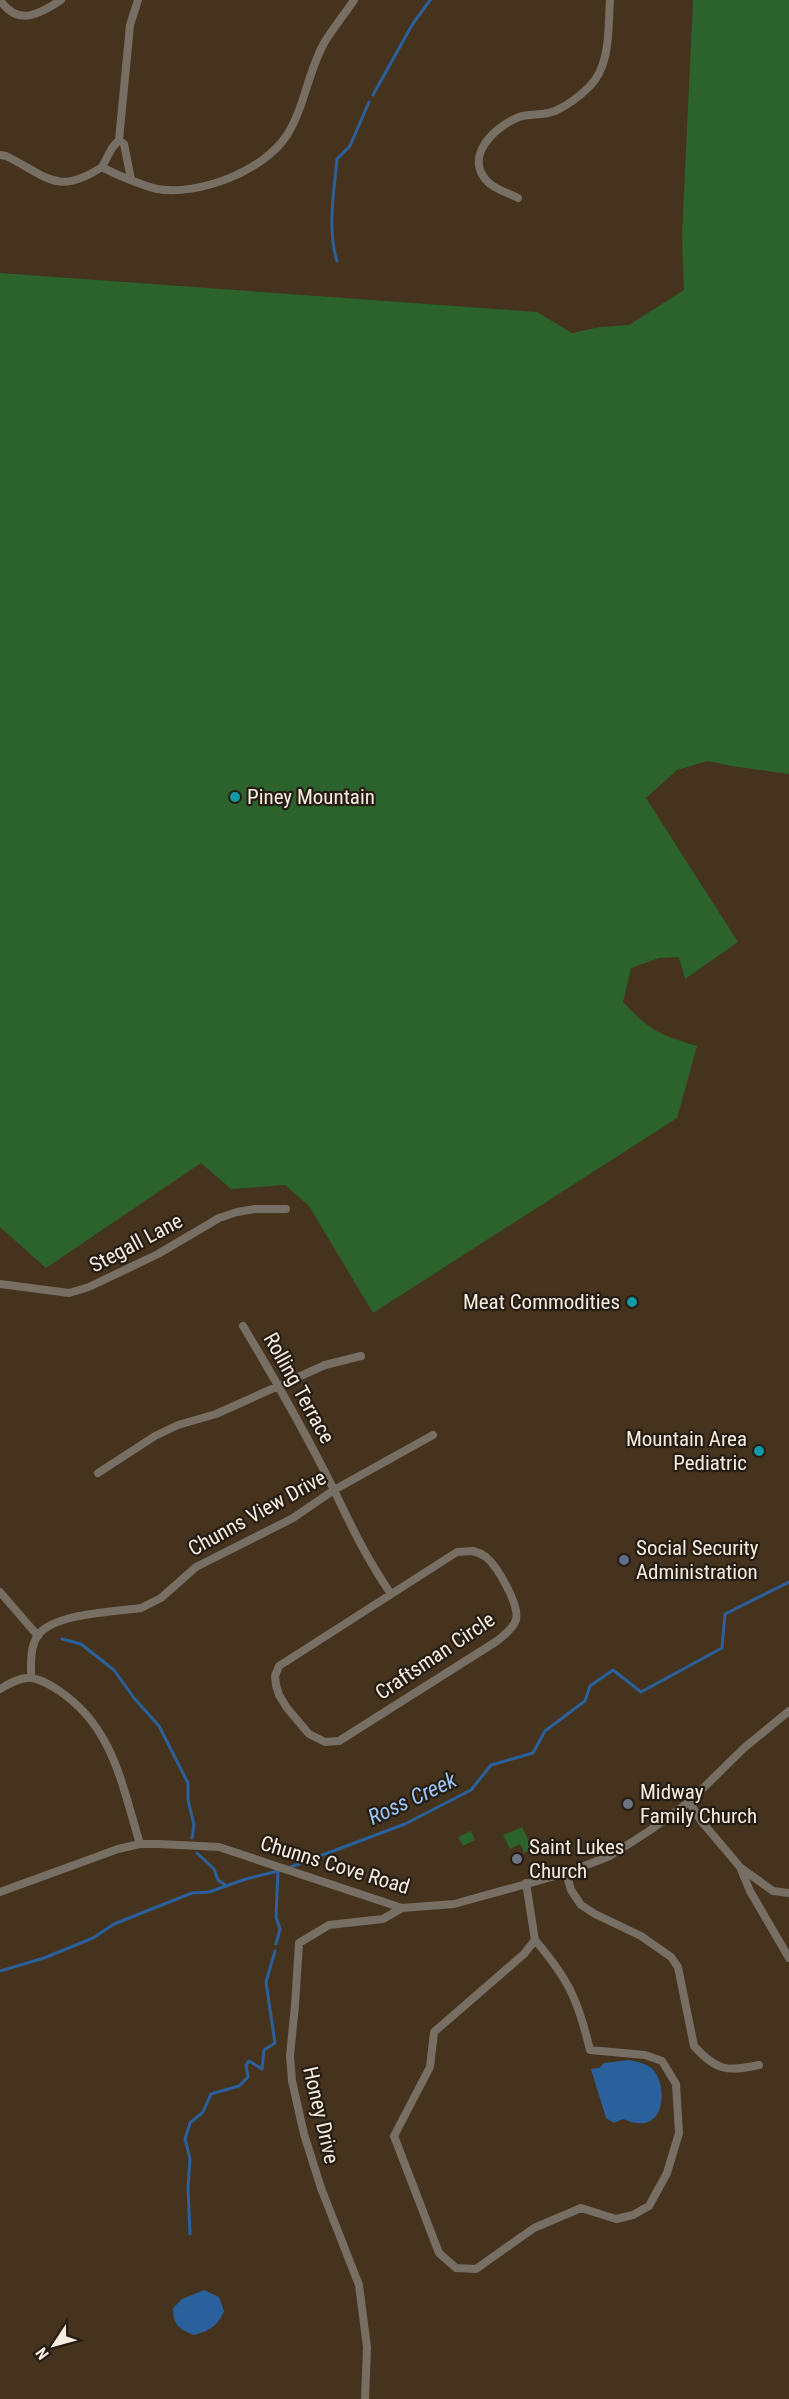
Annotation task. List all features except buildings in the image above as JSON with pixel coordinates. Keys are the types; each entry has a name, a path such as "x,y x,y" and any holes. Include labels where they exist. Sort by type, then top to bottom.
{"street":[{"path":"0,0 7,10 21,16 37,14 61,0"},
{"path":"0,154 54,181 66,183 87,177 102,167 112,147 119,140 130,25 138,0"},
{"path":"102,167 117,175 155,188 171,190 198,187 255,165 272,152 289,132 322,46 354,0"},
{"path":"518,198 488,182 481,172 480,149 488,138 511,120 531,114 556,111 589,87 597,77 606,54 610,0"},
{"path":"119,140 124,144 131,178"},
{"name":"Stegall Lane","path":"0,1284 69,1293 90,1287 158,1254 219,1218 255,1209 286,1209"},
{"name":"Rolling Terrace","path":"243,1326 279,1385 334,1490 352,1530 391,1594"},
{"path":"98,1473 154,1436 178,1425 216,1414 325,1365 361,1356"},
{"name":"Chunns View Drive","path":"38,1636 46,1628 61,1620 141,1608 153,1604 195,1567 293,1518 334,1490 433,1435"},
{"name":"Craftsman Circle","path":"473,1551 486,1557 507,1588 515,1607 516,1621 497,1641 339,1741 325,1742 309,1734 279,1695 275,1676 279,1666 391,1594 457,1552 473,1551"},
{"path":"0,1592 38,1636 32,1652 31,1676"},
{"path":"0,1689 20,1678 31,1676 45,1682 79,1706 99,1730 112,1754 140,1844"},
{"name":"Chunns Cove Road","path":"0,1892 99,1855 140,1844 219,1847 402,1908 454,1904 566,1873 610,1856 689,1802 744,1748 789,1711"},
{"path":"689,1802 702,1822 740,1867 773,1891 789,1893"},
{"path":"740,1867 755,1901 789,1958"},
{"path":"566,1873 571,1890 587,1910 641,1936 671,1957 678,1967 692,2040 702,2055 719,2067 728,2070 759,2066"},
{"path":"526,1883 535,1940 556,1965 573,1991 590,2049 645,2055 662,2061 676,2084 679,2133 667,2173 649,2206 633,2215 616,2219 581,2208 534,2228 476,2269 456,2268 439,2253 394,2136 430,2067 434,2032 524,1954 535,1940"},
{"name":"Honey Drive","path":"365,2399 367,2347 359,2285 321,2188 304,2134 292,2081 290,2056 296,2005 299,1943 329,1925 383,1919 402,1908"}],"green space":[{"path":"693,0 789,0 789,774 708,761 677,770 646,798 738,942 685,979 679,957 659,958 631,968 623,1002 640,1019 656,1030 697,1046 677,1118 373,1313 309,1206 285,1185 231,1189 201,1163 46,1268 0,1227 0,273 537,312 572,333 600,327 629,325 684,290 682,236"},
{"path":"522,1827 533,1849 524,1853 520,1844 510,1849 503,1835"},
{"path":"471,1831 475,1840 463,1846 458,1837"}],"water":[{"path":"629,2060 650,2067 659,2079 661,2105 653,2119 646,2123 635,2123 623,2119 614,2123 606,2118 591,2069 599,2068 604,2063"},
{"path":"204,2290 219,2297 224,2311 219,2321 212,2327 194,2335 178,2326 174,2319 173,2308 182,2299"}],"waterway":[{"path":"373,95 412,25 430,0"},
{"path":"337,261 332,236 337,159 350,146 369,102"},
{"name":"Ross Creek","path":"288,1868 405,1824 471,1790 491,1765 533,1753 545,1731 585,1701 590,1686 613,1670 641,1692 722,1648 725,1614 789,1582"},
{"path":"62,1639 81,1644 114,1670 134,1698 159,1726 188,1783 188,1800 194,1825 192,1838"},
{"path":"197,1853 214,1869 218,1880 227,1886"},
{"name":"Ross Creek","path":"0,1971 44,1958 93,1938 114,1924 192,1893 209,1892 282,1870"},
{"path":"276,1944 280,1929 276,1917 278,1871"},
{"path":"190,2234 188,2187 190,2159 185,2139 190,2123 203,2112 211,2094 239,2086 248,2077 246,2065 249,2061 262,2069 264,2050 275,2043 266,1982 275,1951"}],"place":[{"name":"Piney Mountain","path":"235,797"},
{"name":"Meat Commodities","path":"632,1302"},
{"name":"Mountain Area Pediatric","path":"759,1451"},
{"name":"Social Security Administration","path":"624,1560"},
{"name":"Midway Family Church","path":"628,1804"},
{"name":"Saint Lukes Church","path":"517,1859"}]}
